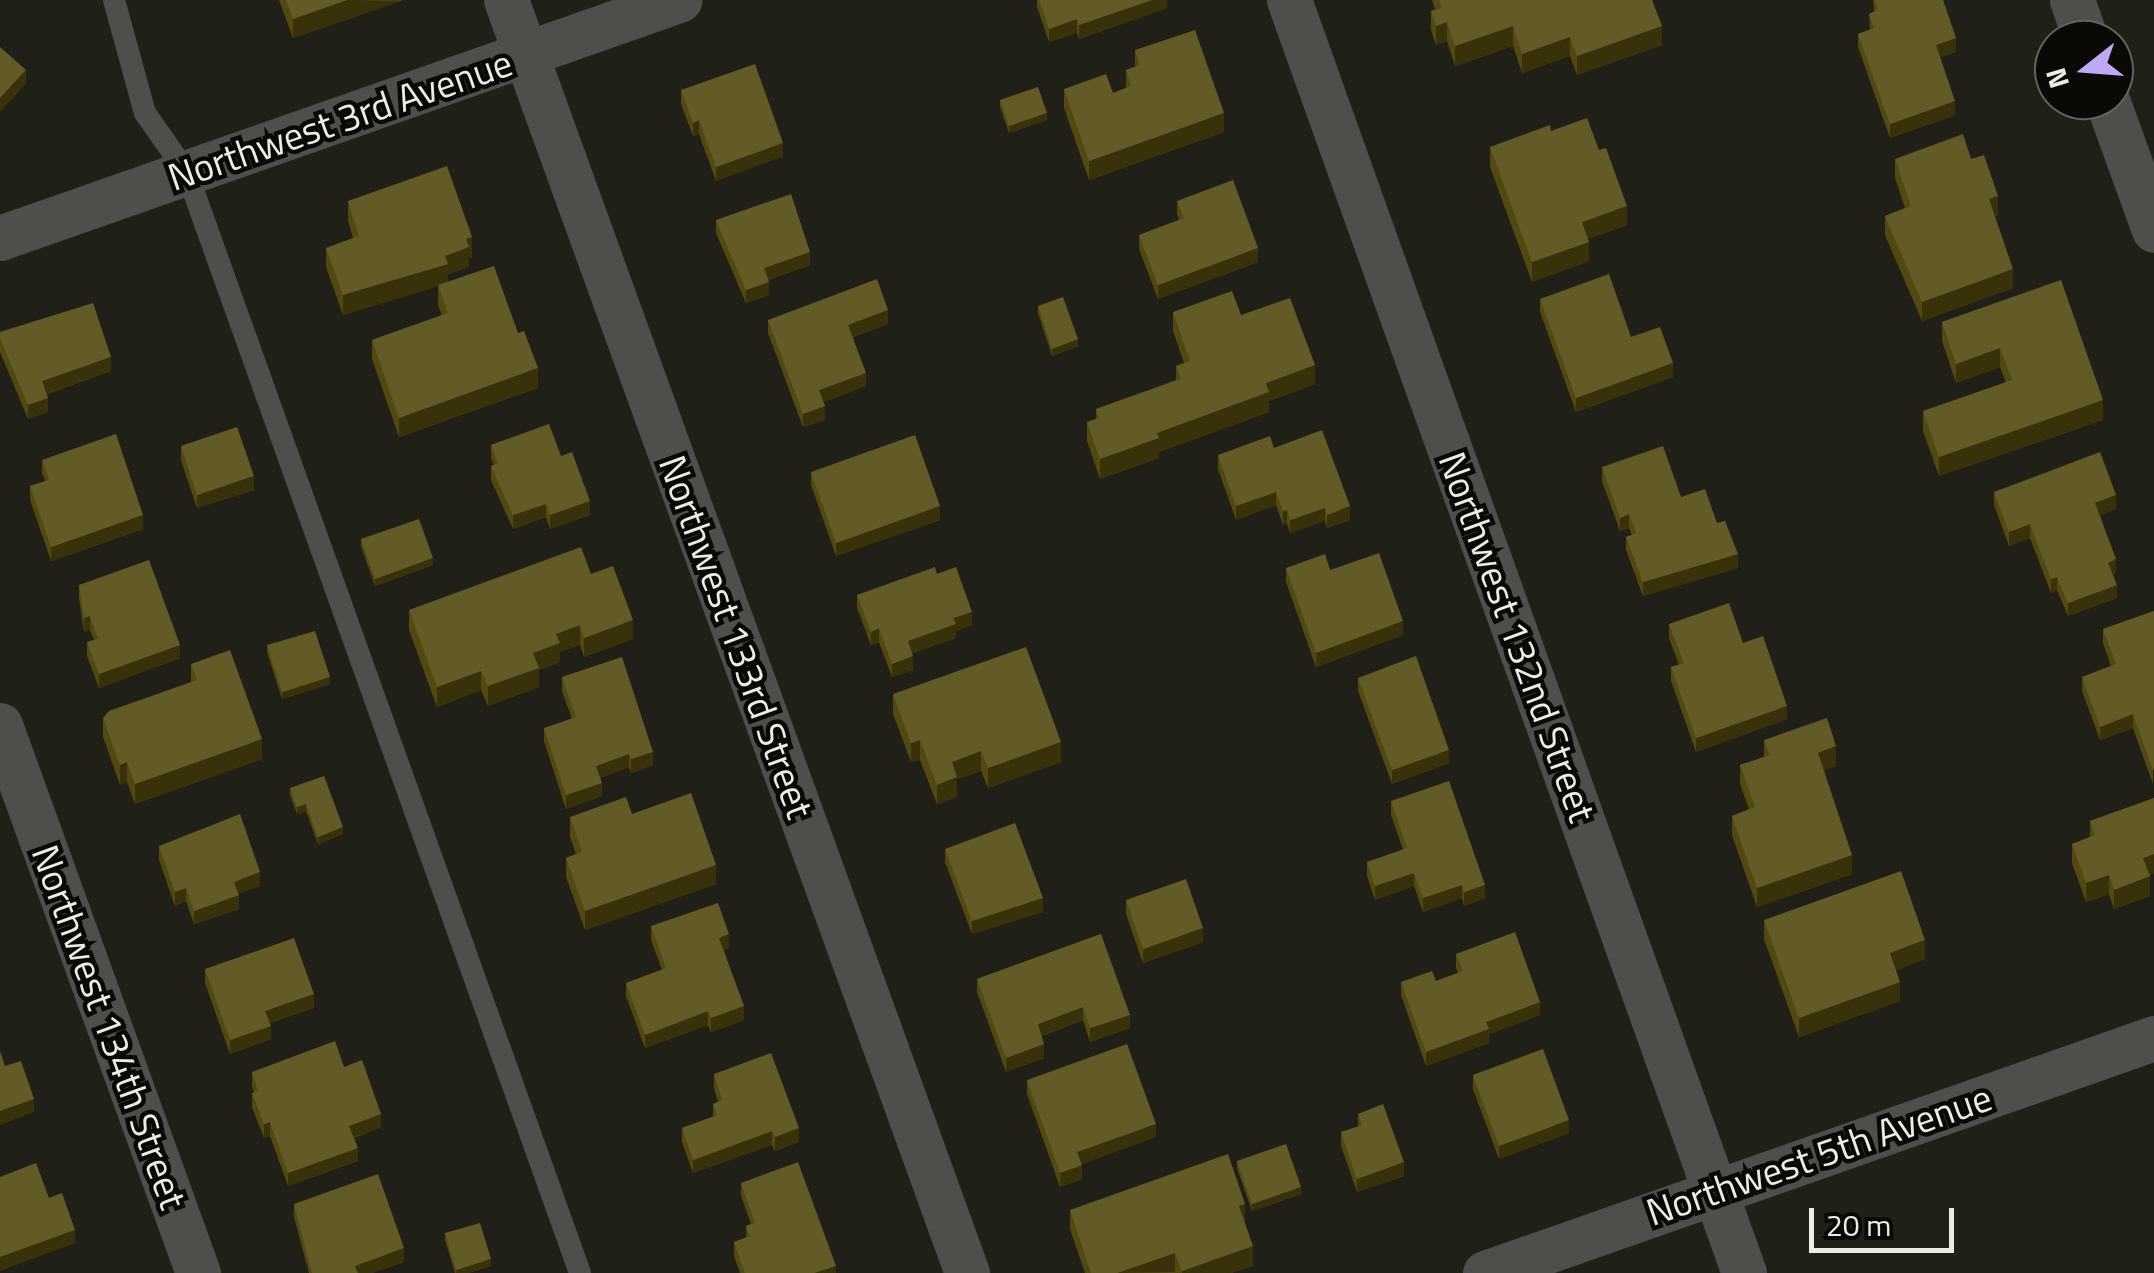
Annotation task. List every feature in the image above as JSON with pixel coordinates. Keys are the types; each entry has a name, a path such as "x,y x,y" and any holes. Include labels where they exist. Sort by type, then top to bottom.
{"street":[{"name":"Northwest 133rd Street","path":"506,0 967,1273"},
{"name":"Northwest 3rd Avenue","path":"0,238 679,0"},
{"name":"Northwest 132nd Street","path":"1289,0 1744,1273"},
{"path":"2115,120 2154,230"},
{"name":"Northwest 134th Street","path":"0,725 198,1273"},
{"name":"Northwest 5th Avenue","path":"1486,1273 2154,1038"}],"lane":[{"path":"114,0 145,114 187,173 580,1273"}],"building":[{"path":"286,0 347,0 293,19"},
{"path":"1039,0 1152,0 1079,25 1077,19 1049,29"},
{"path":"1439,0 1652,0 1662,26 1577,56 1570,37 1522,54 1513,26 1455,46 1447,22 1436,26 1431,11 1442,8"},
{"path":"1875,0 1943,0 1956,38 1936,45 1955,101 1890,124 1858,34 1874,28 1869,14 1878,10"},
{"path":"1195,30 1224,113 1089,161 1064,89 1106,74 1113,93 1131,86 1126,70 1140,65 1135,50"},
{"path":"0,47 26,70 0,98"},
{"path":"755,64 783,143 716,167 699,120 693,123 681,90"},
{"path":"1038,87 1047,113 1009,126 1000,100"},
{"path":"1587,118 1599,150 1606,148 1627,206 1582,222 1589,242 1532,262 1490,147 1550,125 1551,131"},
{"path":"1963,134 1971,159 1984,155 1998,196 1989,199 2013,269 1922,302 1885,216 1911,206 1895,159"},
{"path":"447,166 472,237 466,239 469,247 445,256 448,264 343,295 326,248 359,236 348,201"},
{"path":"1233,180 1258,248 1158,285 1139,235 1184,218 1177,201"},
{"path":"791,194 810,252 764,268 769,282 746,290 716,220"},
{"path":"494,266 518,333 524,331 538,368 399,418 372,340 448,313 438,285"},
{"path":"1609,274 1631,337 1660,327 1673,363 1576,398 1540,299"},
{"path":"877,279 888,310 848,325 866,373 819,390 825,406 803,414 768,320"},
{"path":"2061,280 2103,400 1939,457 1923,411 2012,380 2000,348 1956,364 1942,322"},
{"path":"1232,291 1241,315 1290,298 1315,365 1266,383 1269,392 1157,433 1159,438 1100,459 1087,422 1099,418 1096,409 1181,379 1176,366 1190,361 1173,312"},
{"path":"1063,297 1078,339 1052,349 1038,306"},
{"path":"93,303 111,357 42,381 48,398 28,405 0,332"},
{"path":"549,424 561,456 572,452 590,501 550,515 546,504 513,515 491,466 498,463 491,445"},
{"path":"237,427 254,476 197,495 181,446"},
{"path":"1322,430 1350,506 1327,515 1325,508 1290,520 1276,492 1236,506 1218,455 1270,436 1274,448"},
{"path":"116,434 143,515 51,547 30,486 49,480 42,460"},
{"path":"915,435 940,506 836,543 811,472"},
{"path":"1663,446 1681,497 1705,489 1717,523 1725,521 1738,554 1643,582 1626,537 1636,533 1629,514 1620,518 1602,467"},
{"path":"2100,452 2116,495 2095,503 2116,559 2108,563 2117,585 2068,603 2057,577 2051,579 2030,524 2009,532 1994,492"},
{"path":"419,519 433,558 375,579 361,539"},
{"path":"581,547 591,574 613,566 633,620 584,638 580,625 556,634 560,643 533,653 539,668 488,686 481,671 437,687 409,610"},
{"path":"1379,553 1403,621 1316,653 1286,568 1325,554 1330,570"},
{"path":"149,560 180,645 99,674 87,642 98,639 90,616 84,618 79,585"},
{"path":"935,567 937,574 956,567 972,612 953,618 956,624 908,641 913,656 892,664 879,628 871,632 857,595"},
{"path":"1729,603 1743,643 1763,636 1787,706 1696,738 1671,667 1684,663 1669,624"},
{"path":"2154,611 2153,770 2133,714 2100,727 2082,677 2116,664 2103,629"},
{"path":"315,631 330,677 282,692 267,645"},
{"path":"1026,647 1061,742 988,768 981,751 952,762 957,777 937,785 920,740 911,743 893,694"},
{"path":"230,650 262,739 135,784 127,762 120,765 103,718 109,711 197,680 191,664"},
{"path":"1416,656 1449,750 1392,770 1358,678"},
{"path":"622,657 653,752 631,759 629,754 596,766 602,783 566,795 544,728 576,717 562,677"},
{"path":"1827,718 1836,746 1818,753 1852,855 1757,888 1732,816 1755,807 1740,765 1770,755 1764,740"},
{"path":"324,776 343,827 318,837 306,804 297,807 290,788"},
{"path":"1449,781 1485,885 1464,892 1462,885 1423,898 1414,873 1375,886 1367,862 1407,848 1391,801"},
{"path":"691,793 716,865 585,911 566,858 582,852 570,817 626,797 632,814"},
{"path":"2154,798 2154,854 2143,858 2150,876 2114,890 2109,875 2086,883 2072,844 2095,835 2090,821"},
{"path":"240,814 260,872 234,882 239,895 194,911 186,888 175,892 159,846"},
{"path":"1015,823 1043,898 972,921 945,849"},
{"path":"1901,871 1925,940 1890,953 1900,982 1799,1018 1764,920"},
{"path":"1186,879 1203,928 1143,949 1126,900"},
{"path":"718,903 729,934 719,938 744,1006 711,1018 708,1011 645,1035 626,983 666,968 651,926"},
{"path":"1515,932 1540,1002 1486,1022 1489,1029 1426,1052 1401,982 1432,971 1436,981 1463,971 1456,954"},
{"path":"1101,934 1130,1015 1090,1028 1083,1007 1038,1024 1044,1044 1006,1058 977,979"},
{"path":"294,938 314,994 265,1011 271,1026 230,1040 205,969"},
{"path":"335,1041 344,1067 362,1060 381,1114 349,1126 358,1148 288,1173 270,1122 264,1124 252,1093 258,1091 252,1072"},
{"path":"1127,1044 1156,1124 1077,1152 1082,1165 1060,1173 1027,1080"},
{"path":"1543,1049 1569,1120 1499,1146 1473,1075"},
{"path":"0,1051 5,1066 21,1061 34,1099 0,1111"},
{"path":"771,1053 799,1128 775,1137 772,1131 693,1160 682,1128 717,1115 713,1104 722,1100 714,1074"},
{"path":"1383,1104 1404,1162 1357,1179 1341,1132 1362,1125 1358,1114"},
{"path":"1286,1144 1301,1187 1252,1204 1237,1161"},
{"path":"1228,1154 1245,1204 1239,1206 1253,1246 1182,1271 1175,1253 1117,1273 1091,1273 1070,1210"},
{"path":"798,1162 836,1266 814,1273 745,1273 734,1242 750,1236 746,1226 755,1223 741,1183"},
{"path":"36,1163 49,1198 62,1193 75,1230 0,1257 0,1177"},
{"path":"378,1174 404,1248 355,1266 358,1273 312,1273 294,1204"},
{"path":"480,1223 491,1259 456,1270 445,1233"}]}
